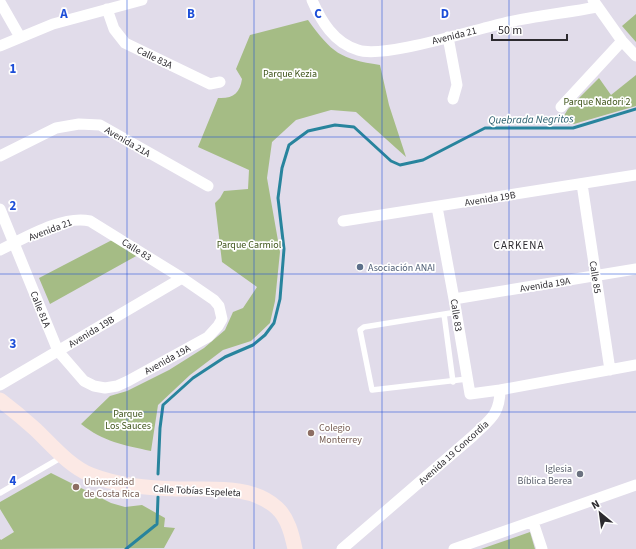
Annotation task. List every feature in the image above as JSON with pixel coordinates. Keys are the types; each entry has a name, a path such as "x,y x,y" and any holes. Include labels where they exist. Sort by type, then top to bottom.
{"street":[{"path":"0,46 53,24 107,8 142,0"},
{"name":"Avenida 21","path":"312,0 328,30 342,42 358,51 380,52 595,4"},
{"path":"0,2 20,37"},
{"path":"595,4 622,41 636,56"},
{"name":"Calle 83A","path":"107,8 114,29 125,43 210,84 220,82"},
{"path":"448,37 457,85 453,100"},
{"path":"562,107 622,41"},
{"name":"Avenida 21A","path":"0,156 56,128 79,124 100,125 208,186"},
{"name":"Avenida 19B","path":"344,221 636,175"},
{"name":"Calle 85","path":"582,184 610,370"},
{"name":"Calle 83","path":"437,207 470,394 500,390"},
{"name":"Calle 81A","path":"0,209 58,351 84,381 94,386 105,388"},
{"name":"Avenida 21","path":"0,250 67,220 79,218 90,221 102,227"},
{"name":"Calle 83","path":"102,227 214,300 219,306 222,320"},
{"name":"Avenida 19A","path":"454,299 636,269"},
{"name":"Avenida 19B","path":"0,385 182,278"},
{"name":"Avenida 19A","path":"105,388 117,386 128,381 208,337 222,320"},
{"path":"500,390 636,365"},
{"name":"Avenida 19 Concordia","path":"342,549 493,416 500,404 500,390"},
{"name":"Calle Tobías Espeleta","path":"0,400 34,428 63,456 89,474 127,486 228,490 248,492 260,497 278,508 291,530 295,549"},
{"path":"454,549 636,486"},
{"path":"534,522 542,549"}],"lane":[{"path":"456,312 364,327 360,330 372,390 453,382 467,379"},
{"path":"444,314 453,382"},
{"path":"0,493 63,456"}],"green space":[{"path":"636,14 636,42 622,26"},
{"path":"308,20 324,40 338,53 355,60 380,65 389,105 406,157 356,112 331,110 296,120 272,142 267,178 280,252 275,301 270,323 251,341 223,350 190,375 158,405 151,451 123,445 106,439 81,424 110,396 127,391 169,370 204,348 225,330 233,312 243,308 257,287 222,262 215,203 224,191 248,189 249,170 198,147 218,98 232,96 240,88 242,79 236,69 250,35"},
{"name":"Parque Nadori 2","path":"636,75 636,106 574,124 559,124 568,109 599,78 611,95"},
{"path":"112,240 138,255 50,304 39,278"},
{"path":"51,473 111,503 125,507 142,505 165,518 164,527 175,528 164,548 0,549 0,539 1,540 14,532 0,509 0,502"},
{"path":"530,532 535,549 481,549"}],"waterway":[{"name":"Quebrada Negritos","path":"158,474 160,428 163,405 193,378 225,357 253,345 265,335 274,323 280,299 284,249 278,198 282,168 289,145 308,131 335,125 354,127 391,161 400,165 423,160 485,128 573,128 636,109"},
{"name":"Quebrada Negritos","path":"126,549 157,524 158,497"}],"place":[{"name":"Asociación ANAI","path":"360,267"},
{"name":"Colegio Monterrey","path":"311,433"},
{"name":"Iglesia Bíblica Berea","path":"580,474"},
{"name":"Universidad de Costa Rica","path":"76,487"}],"district":[{"name":"CARKENA","path":"519,245"}],"park label":[{"name":"Parque Kezia","path":"290,73"},
{"name":"Parque Carmiol","path":"249,244"},
{"name":"Parque Los Sauces","path":"128,418"}]}
